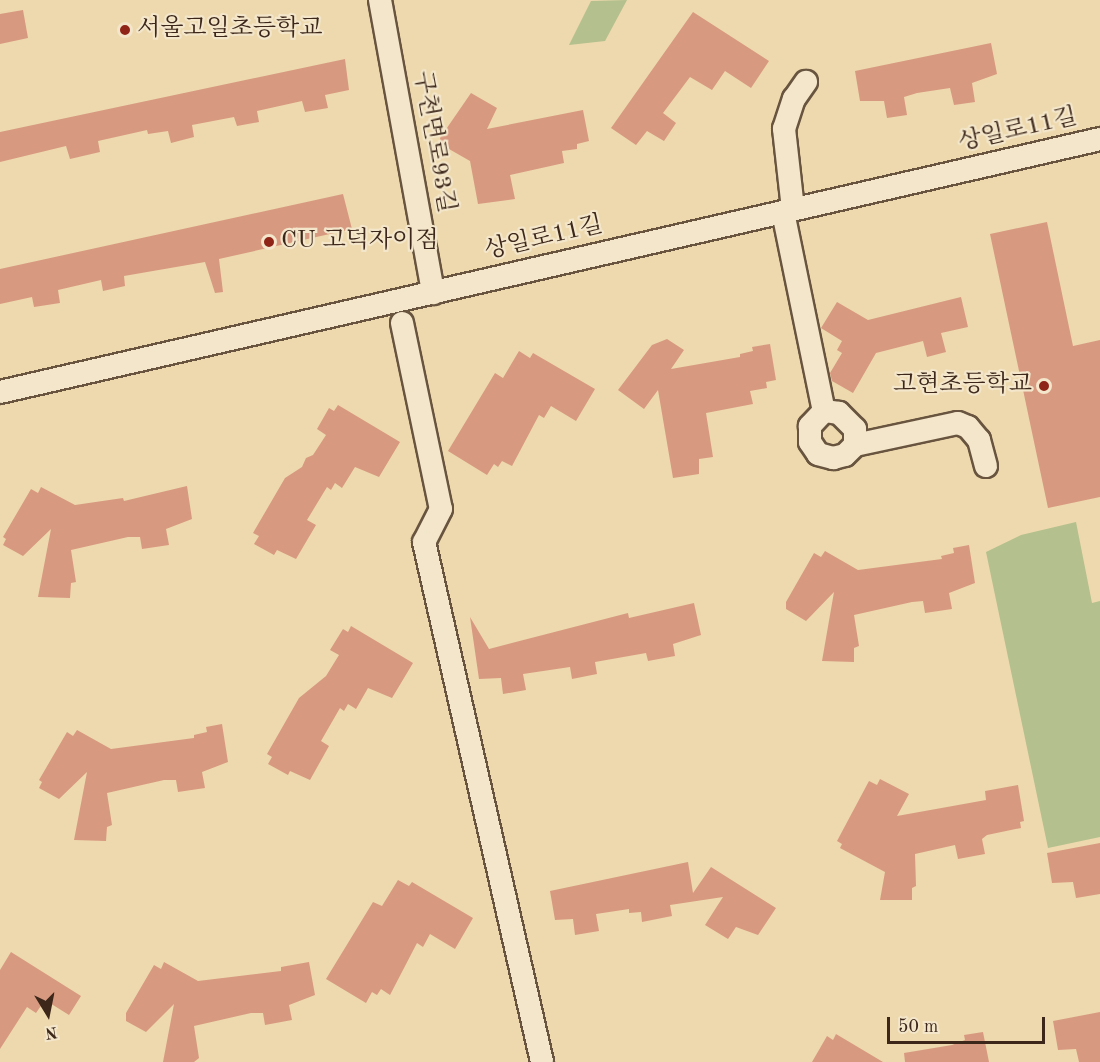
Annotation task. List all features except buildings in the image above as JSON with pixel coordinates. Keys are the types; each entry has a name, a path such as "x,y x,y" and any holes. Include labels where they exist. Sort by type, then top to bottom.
{"street":[{"name":"구천면로93길","path":"381,0 433,293"},
{"path":"806,82 794,99 783,129 788,210 824,411"},
{"name":"상일로11길","path":"0,392 1100,139"},
{"path":"402,323 441,509 424,543 542,1062"},
{"path":"824,411 810,426 810,442 818,454 833,458 845,455 855,445 958,423 968,427 979,440 986,466"},
{"path":"824,411 848,419 855,429 855,445"}],"green space":[{"path":"627,0 605,41 569,45 591,1"},
{"path":"1076,522 1092,603 1100,601 1100,837 1048,848 986,552 1021,535"}],"place":[{"name":"서울고일초등학교","path":"125,30"},
{"name":"CU 고덕자이점","path":"269,242"},
{"name":"고현초등학교","path":"1044,386"}]}
